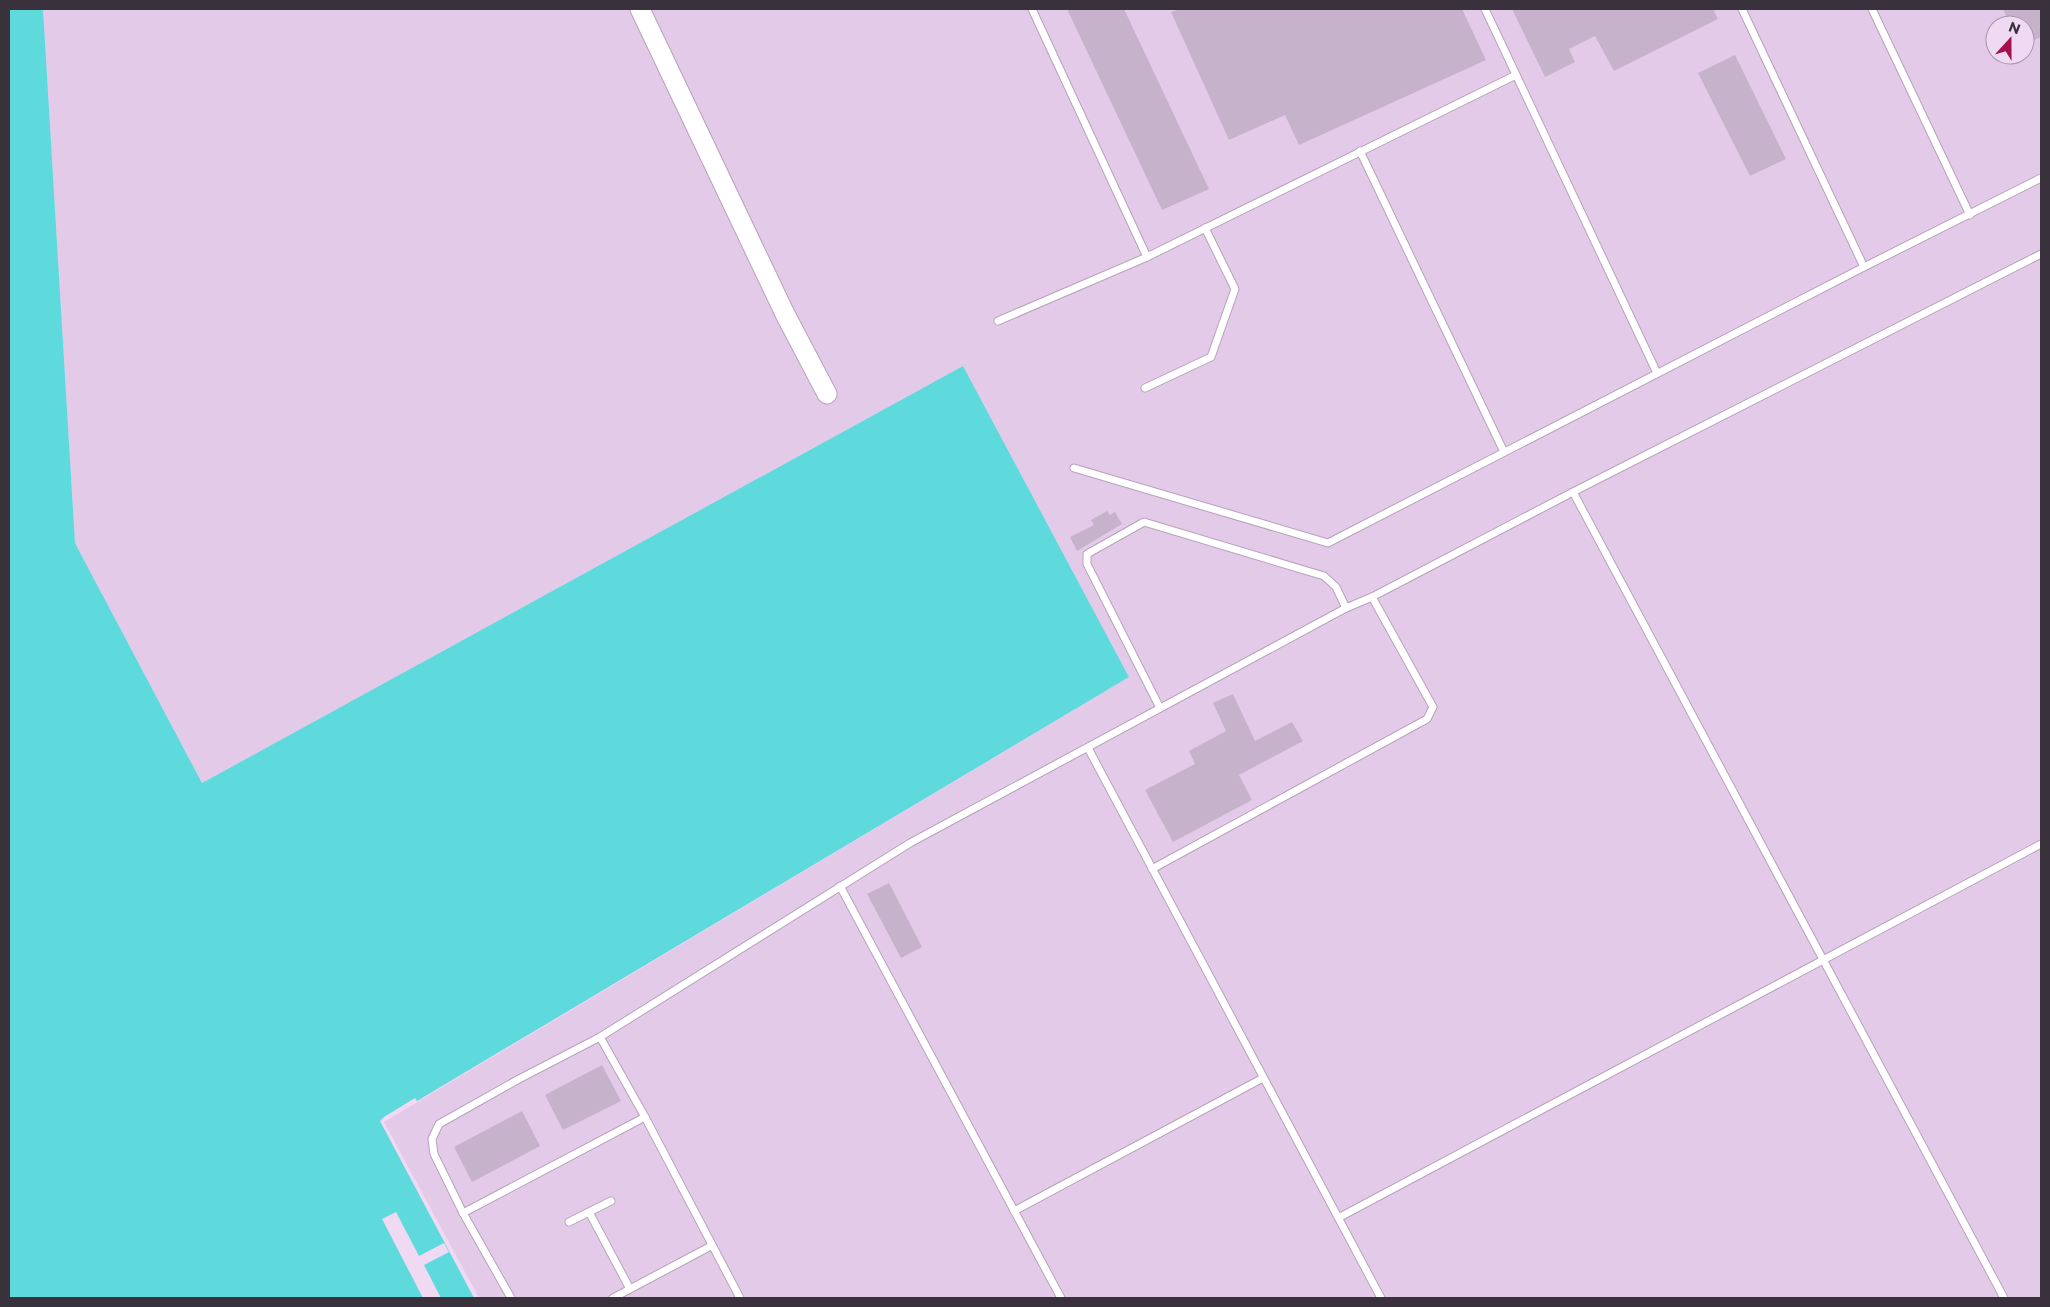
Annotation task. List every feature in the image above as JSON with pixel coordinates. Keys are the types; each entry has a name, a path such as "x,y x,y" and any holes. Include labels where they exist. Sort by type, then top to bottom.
{"street":[{"path":"640,9 785,314 828,394"}],"lane":[{"path":"1032,9 1147,257"},
{"path":"1485,9 1657,373"},
{"path":"1742,9 1864,267"},
{"path":"1872,9 1970,214"},
{"path":"998,321 1147,257 1516,75"},
{"path":"1360,151 1504,452"},
{"path":"1074,468 1328,543 2041,178"},
{"path":"1145,388 1211,357 1235,288 1205,228"},
{"path":"511,1298 463,1213 434,1154 432,1139 439,1124 519,1079 600,1037 840,886 959,816 1346,608 1372,597 1573,492 2041,254"},
{"path":"1573,492 2004,1298"},
{"path":"1160,708 1087,564 1086,557 1087,554 1144,522 1324,576 1336,587 1346,608"},
{"path":"1152,869 1427,719 1433,707 1372,597"},
{"path":"1088,748 1263,1078 1340,1217 1381,1298"},
{"path":"1340,1217 2041,844"},
{"path":"840,886 1061,1298"},
{"path":"600,1037 645,1117 740,1298"},
{"path":"1014,1210 1263,1078"},
{"path":"463,1213 645,1117"},
{"path":"569,1222 611,1201"},
{"path":"589,1212 630,1289"},
{"path":"613,1298 712,1246"}],"shaded area":[{"path":"9,9 43,9 75,543 202,783 963,366 1129,677 417,1101 415,1098 384,1117 380,1121 474,1298 9,1298"},
{"path":"43,9 2041,9 2041,1298 479,1298 384,1122 1129,677 963,366 202,783 75,543"}],"pier":[{"path":"396,1212 419,1256 444,1243 449,1252 424,1265 441,1298 423,1298 382,1219"}],"building":[{"path":"1067,9 1124,9 1209,189 1162,210"},
{"path":"1180,9 1462,9 1486,60 1299,145 1285,115 1229,140 1171,12"},
{"path":"1512,9 1713,9 1718,19 1614,71 1595,36 1569,49 1575,62 1545,77"},
{"path":"2003,9 2041,9 2041,37 2035,40 2035,15 2006,15"},
{"path":"1735,55 1786,159 1750,176 1698,73"},
{"path":"1107,511 1110,515 1115,512 1122,524 1077,551 1070,537 1094,525 1091,520"},
{"path":"1233,694 1255,741 1292,722 1303,741 1239,775 1252,800 1173,842 1145,790 1195,764 1189,751 1226,731 1213,703"},
{"path":"889,883 922,947 901,958 867,894"},
{"path":"602,1065 621,1101 563,1130 545,1095"},
{"path":"522,1111 540,1146 472,1182 454,1147"}]}
